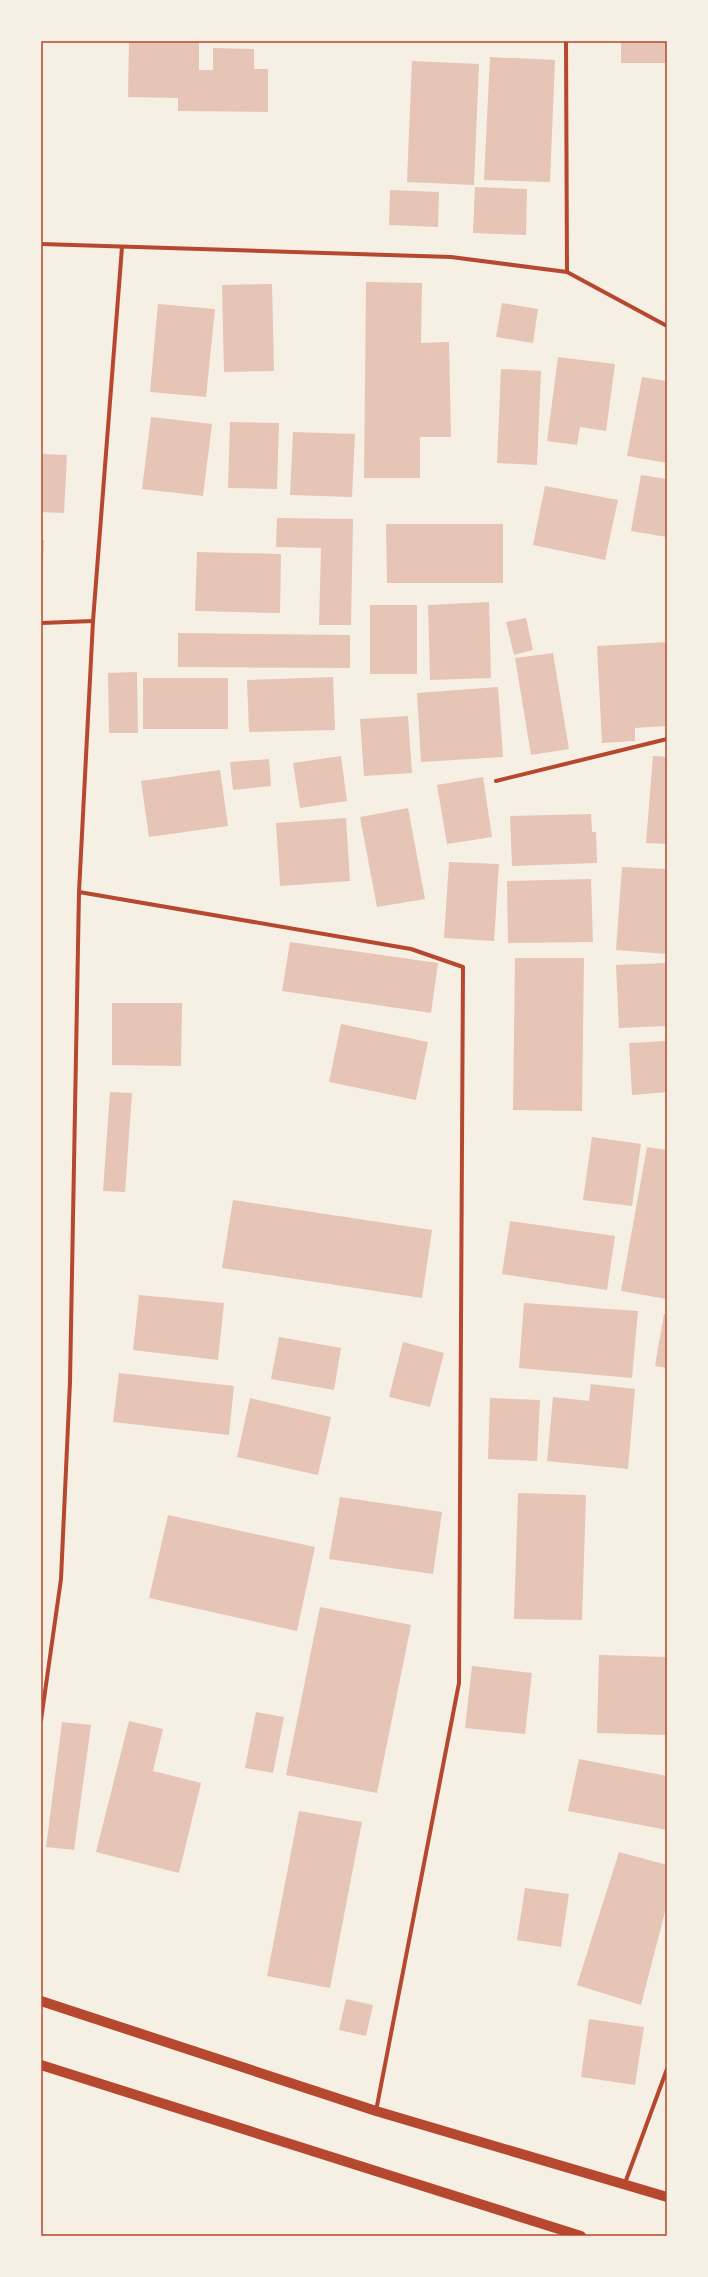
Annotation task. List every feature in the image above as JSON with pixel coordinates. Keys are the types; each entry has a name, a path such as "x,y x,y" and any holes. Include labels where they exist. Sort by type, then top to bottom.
{"main road":[{"path":"41,2001 376,2111 625,2183 667,2197"},
{"path":"41,2065 581,2236"}],"street":[{"path":"566,41 567,272"},
{"path":"41,244 122,248 451,257 567,272 667,326"},
{"path":"41,1720 61,1579 70,1382 79,892 93,621 122,248"},
{"path":"41,623 93,621"},
{"path":"496,781 667,739"},
{"path":"79,892 411,949 463,966 459,1684 376,2111"},
{"path":"625,2183 667,2069"}],"building":[{"path":"129,41 199,41 199,70 213,70 213,48 254,49 254,69 268,69 268,112 178,111 178,98 128,97"},
{"path":"621,41 667,41 667,63 621,63"},
{"path":"490,57 555,60 550,182 484,180"},
{"path":"412,61 479,64 474,185 407,182"},
{"path":"475,187 527,189 526,235 473,233"},
{"path":"390,190 439,192 438,227 389,225"},
{"path":"366,282 422,283 421,343 449,342 451,437 420,437 420,478 364,478"},
{"path":"272,284 274,371 224,372 222,285"},
{"path":"502,303 538,309 533,343 496,337"},
{"path":"158,304 215,309 206,397 150,392"},
{"path":"558,357 615,364 606,431 580,427 577,445 547,441"},
{"path":"501,369 541,371 537,465 497,463"},
{"path":"642,377 667,381 667,463 627,456"},
{"path":"151,417 212,424 203,496 142,489"},
{"path":"230,422 279,423 277,489 228,488"},
{"path":"293,432 355,434 352,497 290,495"},
{"path":"41,454 67,455 64,513 41,512"},
{"path":"641,475 667,479 667,537 631,531"},
{"path":"545,486 618,500 605,560 533,545"},
{"path":"277,518 353,519 351,625 319,625 321,548 276,547"},
{"path":"386,524 503,524 503,583 387,583"},
{"path":"41,540 44,540 42,583 41,583"},
{"path":"197,552 281,554 280,613 195,611"},
{"path":"489,602 491,678 430,680 428,605"},
{"path":"370,605 417,605 417,674 370,674"},
{"path":"526,618 533,650 514,655 506,622"},
{"path":"178,633 350,635 350,668 178,667"},
{"path":"667,642 667,726 635,728 635,741 602,743 597,646"},
{"path":"553,653 569,749 531,755 515,658"},
{"path":"137,672 138,733 109,733 108,673"},
{"path":"333,677 335,730 249,732 247,680"},
{"path":"143,678 228,678 228,729 143,729"},
{"path":"498,687 503,757 421,762 417,693"},
{"path":"408,716 412,773 364,776 360,719"},
{"path":"341,756 347,801 300,808 293,763"},
{"path":"653,756 667,757 667,844 646,843"},
{"path":"269,759 271,786 233,790 230,762"},
{"path":"220,770 228,826 149,837 141,781"},
{"path":"483,777 492,837 447,844 437,785"},
{"path":"408,808 425,899 377,907 360,817"},
{"path":"591,814 592,832 596,832 597,863 512,866 510,816"},
{"path":"346,818 350,881 280,886 276,823"},
{"path":"449,862 499,864 494,941 444,938"},
{"path":"622,867 667,869 667,954 616,950"},
{"path":"591,879 593,942 508,943 507,881"},
{"path":"290,942 438,963 431,1013 282,991"},
{"path":"515,958 584,958 582,1111 513,1110"},
{"path":"666,963 667,1026 619,1028 616,965"},
{"path":"112,1003 182,1003 181,1066 112,1065"},
{"path":"341,1024 428,1042 416,1100 329,1082"},
{"path":"667,1041 667,1092 632,1095 629,1043"},
{"path":"110,1092 132,1093 125,1192 103,1191"},
{"path":"592,1137 641,1144 632,1206 583,1200"},
{"path":"647,1147 667,1150 667,1299 621,1291"},
{"path":"233,1200 432,1230 422,1298 222,1268"},
{"path":"510,1221 615,1236 607,1290 502,1274"},
{"path":"139,1295 224,1303 218,1360 133,1350"},
{"path":"524,1303 638,1311 632,1378 519,1368"},
{"path":"664,1314 667,1314 667,1368 655,1366"},
{"path":"279,1337 341,1348 334,1390 271,1379"},
{"path":"403,1342 444,1353 430,1407 389,1397"},
{"path":"119,1373 234,1386 229,1435 113,1422"},
{"path":"591,1384 635,1389 628,1469 547,1461 553,1397 589,1401"},
{"path":"250,1398 331,1417 318,1475 237,1457"},
{"path":"490,1398 540,1400 537,1461 488,1459"},
{"path":"518,1493 586,1495 582,1620 514,1619"},
{"path":"340,1497 442,1512 433,1574 329,1559"},
{"path":"168,1515 315,1547 297,1631 149,1598"},
{"path":"320,1607 411,1625 377,1793 286,1775"},
{"path":"599,1655 667,1657 667,1735 597,1733"},
{"path":"472,1666 532,1673 525,1734 465,1728"},
{"path":"256,1712 284,1717 273,1773 245,1768"},
{"path":"129,1721 163,1729 153,1771 201,1783 179,1873 96,1852"},
{"path":"62,1722 91,1725 74,1850 46,1847"},
{"path":"579,1759 667,1776 667,1830 568,1811"},
{"path":"299,1811 362,1822 330,1988 267,1976"},
{"path":"619,1852 667,1865 667,1904 641,2005 577,1985"},
{"path":"525,1888 569,1894 561,1947 517,1940"},
{"path":"346,1999 373,2005 366,2036 339,2030"},
{"path":"589,2019 644,2027 635,2085 581,2077"}]}
